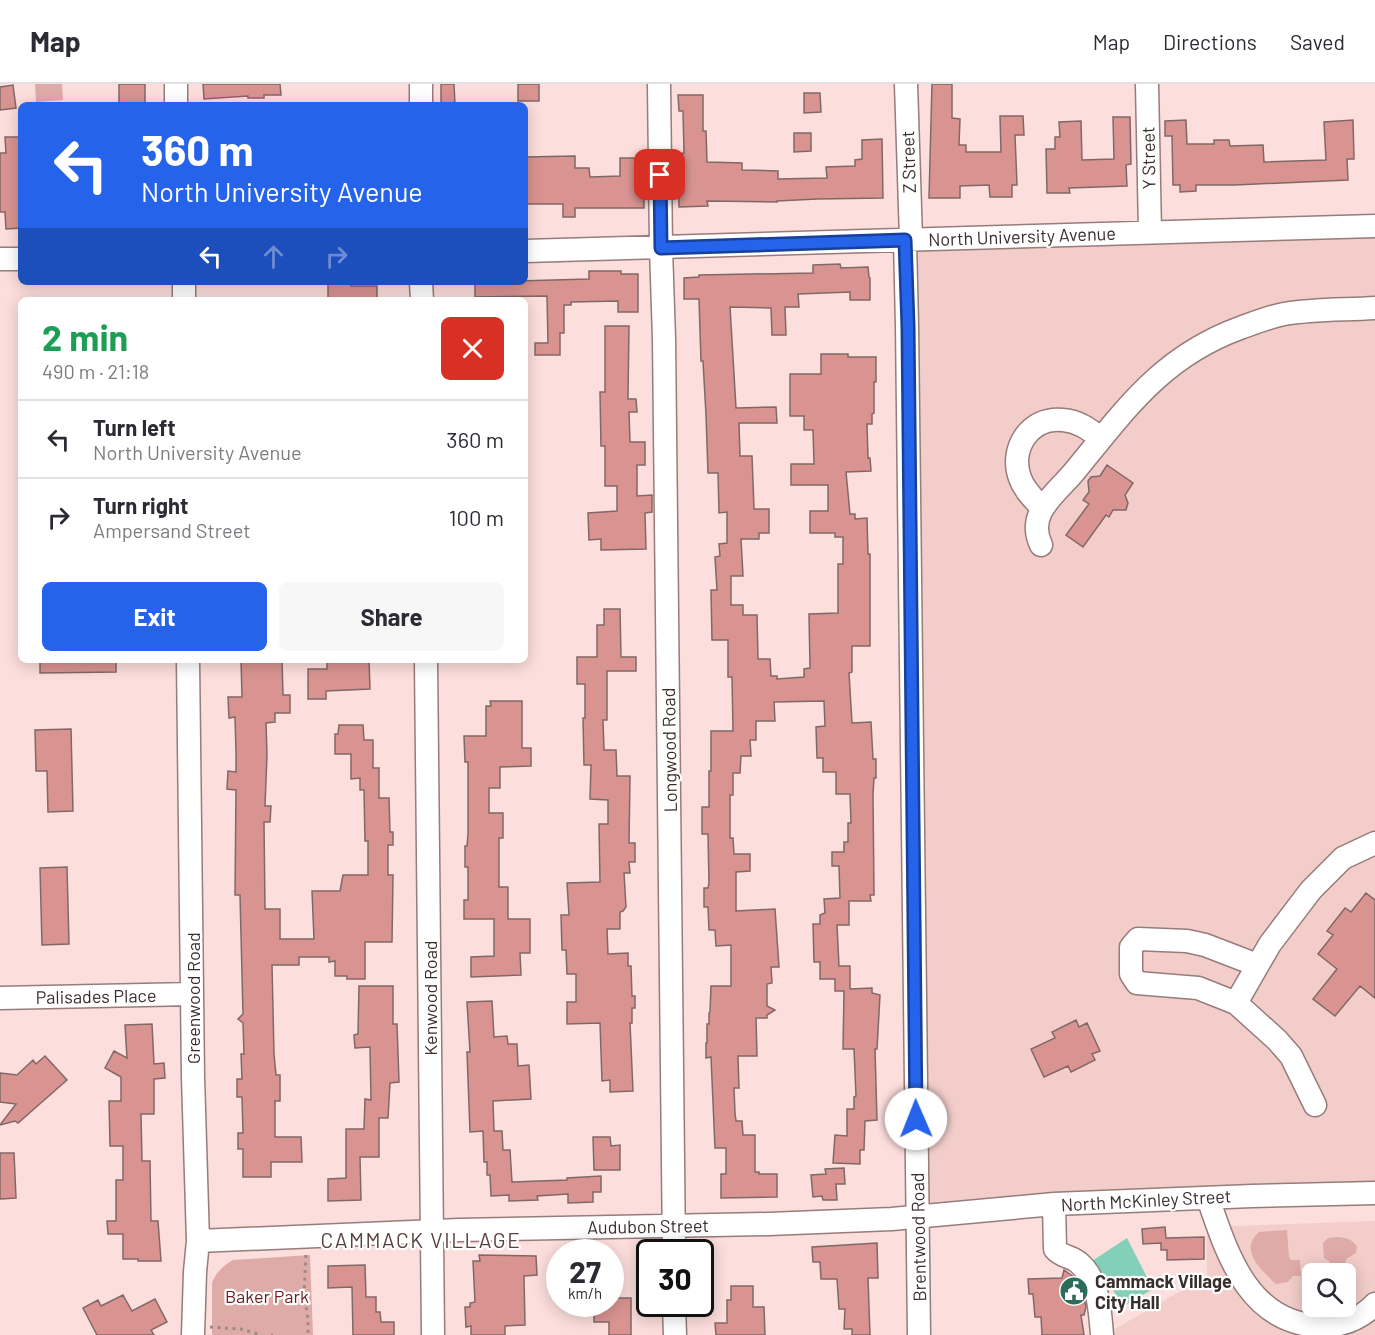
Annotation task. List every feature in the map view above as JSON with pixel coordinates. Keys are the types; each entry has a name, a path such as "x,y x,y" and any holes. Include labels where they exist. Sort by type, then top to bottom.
{"street":[{"path":"176,84 176,102"},
{"path":"421,84 421,102"},
{"name":"Longwood Road","path":"659,84 674,1239"},
{"name":"Z Street","path":"906,84 908,240"},
{"name":"Y Street","path":"1147,84 1150,232"},
{"name":"North University Avenue","path":"528,251 1375,226"},
{"name":"Brentwood Road","path":"908,240 919,1335"},
{"path":"0,259 18,259"},
{"path":"1041,545 1036,534 1036,526 1042,508 1063,486 1123,411 1177,360 1218,336 1283,314 1375,308"},
{"path":"1042,508 1026,490 1017,471 1017,451 1027,433 1044,421 1062,420 1079,424 1100,438"},
{"name":"Greenwood Road","path":"188,663 198,1241 195,1272 201,1331"},
{"name":"Kenwood Road","path":"426,663 433,1335"},
{"path":"1236,1003 1278,932 1334,865 1355,850 1375,843"},
{"path":"1257,965 1205,945 1178,939 1138,939 1131,947 1131,974 1137,984 1198,988 1236,1003 1277,1040 1291,1056 1315,1105"},
{"name":"Palisades Place","path":"0,998 192,994"},
{"name":"North McKinley Street","path":"917,1217 1054,1204 1375,1193"},
{"path":"1208,1198 1220,1234 1239,1275 1253,1295 1274,1312 1297,1322 1327,1326 1355,1320 1375,1304"},
{"path":"1054,1204 1055,1249 1059,1254 1078,1261 1091,1277 1102,1335"},
{"name":"Audubon Street","path":"198,1241 917,1217"},
{"path":"675,1317 675,1335"}],"path":[{"path":"306,1253 304,1293 308,1335"},
{"path":"201,1331 241,1329 262,1335"}],"shaded area":[{"path":"1375,226 1375,1193 917,1217 905,240"},
{"path":"1375,1221 1375,1335 1113,1335 1113,1330 1207,1276 1207,1227"},
{"path":"1127,1238 1153,1289 1124,1306 1092,1261"}],"green space":[{"path":"35,84 62,84 63,100 36,102"},
{"path":"1287,1230 1289,1257 1291,1260 1300,1260 1301,1276 1293,1276 1288,1282 1276,1284 1254,1260 1251,1246 1259,1232"},
{"path":"1328,1238 1349,1239 1357,1246 1356,1253 1346,1259 1345,1263 1329,1263 1324,1258 1323,1243"},
{"name":"Baker Park","path":"310,1255 313,1335 212,1335 212,1283 223,1267 233,1260"}],"building":[{"path":"119,84 145,84 145,102 119,102"},
{"path":"203,84 280,84 281,95 264,95 264,98 248,98 248,96 204,99"},
{"path":"441,84 454,84 455,102 441,102"},
{"path":"518,84 539,84 539,101 518,101"},
{"path":"932,84 952,84 952,118 960,119 959,145 966,145 966,152 1001,152 1000,116 1023,116 1024,135 1015,135 1017,185 1012,185 1012,197 990,197 989,185 960,186 960,198 929,198"},
{"path":"13,85 16,108 0,110 0,87"},
{"path":"804,93 820,93 821,112 804,113"},
{"path":"678,95 703,95 703,131 706,131 707,162 742,163 742,170 778,171 778,179 827,178 826,167 855,166 855,160 862,159 862,140 882,139 883,198 777,202 707,201 708,206 679,207 678,154 684,153 683,111 679,111"},
{"path":"1113,117 1130,117 1131,164 1126,165 1127,186 1069,188 1070,193 1047,193 1046,149 1055,149 1055,137 1060,137 1059,122 1081,121 1082,160 1114,159"},
{"path":"1186,120 1187,144 1214,144 1214,140 1229,140 1230,146 1263,145 1264,162 1326,160 1324,122 1353,120 1354,159 1347,159 1348,180 1196,185 1196,191 1180,192 1180,185 1173,185 1172,136 1165,136 1165,121"},
{"path":"794,133 811,133 811,151 794,152"},
{"path":"5,137 18,137 18,228 6,229 5,212 0,212 0,153 6,153"},
{"path":"575,156 575,168 589,168 590,177 620,176 620,158 636,158 638,195 644,194 644,208 575,208 575,217 563,217 563,204 528,204 528,157"},
{"path":"840,264 841,268 868,267 870,300 850,300 850,292 798,294 799,307 785,307 786,335 772,335 771,308 730,307 736,408 776,407 777,423 739,423 740,456 752,456 754,509 769,509 769,533 759,533 759,539 741,539 743,576 731,576 731,605 743,605 743,615 757,615 758,659 770,659 771,676 777,676 777,679 804,677 804,669 810,668 809,614 838,613 838,564 843,564 843,537 835,537 835,533 810,533 810,511 828,511 828,485 791,485 791,464 814,464 813,430 804,430 804,416 790,416 790,374 821,374 821,354 876,357 874,413 872,424 867,424 868,458 870,458 871,471 846,472 850,514 855,514 855,519 867,518 868,554 870,554 870,646 852,646 852,672 849,673 852,723 871,722 873,759 876,759 873,794 874,895 870,895 871,901 849,901 849,925 837,925 839,966 850,966 850,989 872,988 872,993 880,995 877,1049 875,1049 877,1120 865,1121 864,1150 860,1150 860,1164 833,1163 835,1135 847,1136 847,1109 854,1109 854,1097 856,1096 854,1049 843,1049 844,991 835,991 835,979 820,979 820,962 814,962 813,924 820,924 820,915 825,913 824,899 840,898 839,866 832,866 832,852 844,852 844,842 848,842 848,823 851,823 850,794 836,794 836,772 823,772 823,758 817,758 816,727 825,726 824,701 774,702 775,721 756,721 756,740 750,740 751,756 741,756 740,773 733,773 733,795 730,795 730,838 733,838 734,854 750,854 750,871 736,872 736,911 775,909 779,967 771,967 772,983 767,984 767,1006 775,1010 767,1015 767,1018 756,1018 757,1056 738,1056 739,1088 734,1088 736,1121 742,1121 743,1135 755,1135 755,1172 777,1174 777,1197 721,1198 721,1174 726,1174 726,1148 715,1148 711,1057 706,1058 706,1043 711,986 731,986 731,945 716,946 715,930 709,930 708,907 704,907 704,888 708,888 709,883 708,834 702,834 702,807 709,807 711,731 733,731 732,677 728,677 728,640 712,640 711,590 717,590 715,557 720,556 719,544 727,543 727,512 719,513 718,473 708,473 699,299 684,299 684,278 699,277 699,275 813,273 813,265"},
{"path":"589,271 621,271 621,274 638,274 638,312 618,312 618,301 571,302 571,305 564,305 564,333 560,333 560,355 535,355 535,343 548,343 547,296 475,297 475,285 528,285 528,281 589,279"},
{"path":"328,285 377,286 377,297 328,297"},
{"path":"605,326 629,326 628,399 636,399 637,412 629,412 630,442 645,442 645,465 637,465 637,496 652,495 652,512 645,513 646,549 601,550 601,539 589,540 588,513 617,511 617,486 605,486 605,446 601,446 600,392 605,392"},
{"path":"1107,465 1133,483 1125,495 1128,503 1126,510 1113,510 1109,517 1106,515 1083,547 1066,535 1089,504 1083,500 1089,492 1088,481 1091,477 1100,476"},
{"path":"604,609 620,609 621,657 636,657 636,671 607,671 607,720 603,720 604,750 616,750 617,776 630,776 629,843 635,843 635,862 629,862 630,873 624,873 626,907 620,912 620,929 607,929 608,954 628,953 628,966 631,966 632,996 635,996 635,1008 632,1008 632,1023 630,1023 633,1091 610,1092 610,1080 602,1081 600,1023 567,1024 567,1002 576,1002 576,974 567,974 566,950 562,950 561,915 569,915 567,883 600,882 599,824 608,824 608,800 590,799 591,765 584,765 585,684 577,684 577,657 597,657 597,625 604,625"},
{"path":"40,663 116,663 116,672 40,673"},
{"path":"241,663 282,663 283,695 290,695 290,713 275,713 275,722 266,723 265,806 271,806 270,822 264,822 265,909 280,909 280,939 314,939 312,891 340,891 343,875 368,875 364,790 360,790 360,778 351,779 351,754 335,754 335,734 338,734 339,725 363,725 364,740 373,740 373,768 379,768 379,798 389,798 390,832 393,832 393,845 388,845 388,875 393,875 392,942 365,942 365,979 335,976 335,961 329,962 329,957 299,957 299,965 272,965 274,1054 276,1075 280,1075 280,1101 275,1101 275,1137 301,1137 302,1162 271,1162 271,1177 243,1177 243,1149 238,1149 238,1133 243,1133 242,1097 237,1097 237,1079 242,1079 241,1054 244,1054 243,1023 238,1019 243,1014 240,895 235,895 236,790 227,789 228,771 236,772 235,717 229,718 228,697 242,697"},
{"path":"327,663 369,663 370,689 326,691 326,699 308,699 308,669 327,669"},
{"path":"490,701 522,701 522,748 531,748 531,766 500,767 500,788 489,788 489,813 503,813 503,838 499,838 499,887 508,887 508,919 530,919 530,953 520,953 521,975 471,977 471,957 494,956 494,919 464,919 464,900 468,900 468,867 465,867 465,846 467,846 468,834 468,762 465,762 464,736 486,736 486,706 491,706"},
{"path":"71,729 73,811 48,812 47,771 36,771 35,730"},
{"path":"67,867 69,944 42,945 40,868"},
{"path":"1366,893 1375,900 1375,998 1360,986 1335,1016 1313,999 1337,969 1318,954 1333,935 1327,931 1345,908 1351,912"},
{"path":"359,986 393,986 393,1024 397,1024 399,1082 390,1083 388,1118 379,1118 379,1157 360,1157 361,1200 328,1201 328,1179 346,1178 346,1129 364,1129 365,1099 371,1100 370,1047 355,1048 354,1035 358,1034"},
{"path":"492,1001 494,1037 507,1036 508,1044 517,1044 518,1066 529,1065 531,1099 493,1101 494,1131 502,1131 503,1150 510,1150 512,1182 601,1176 601,1192 593,1192 593,1202 568,1203 568,1194 537,1196 538,1200 509,1201 509,1195 491,1196 490,1175 487,1175 487,1162 484,1162 483,1131 470,1132 467,1052 470,1052 467,1002"},
{"path":"1076,1020 1079,1027 1087,1023 1100,1051 1092,1054 1095,1060 1071,1072 1068,1066 1044,1077 1031,1049 1055,1038 1052,1032"},
{"path":"152,1024 154,1064 164,1063 165,1078 154,1079 154,1114 141,1114 142,1161 150,1161 151,1221 158,1221 161,1261 138,1261 138,1259 123,1259 123,1234 108,1234 107,1221 116,1221 116,1180 123,1180 123,1146 110,1146 109,1101 121,1101 121,1077 105,1068 114,1051 127,1058 125,1025"},
{"path":"45,1056 67,1080 18,1123 15,1121 0,1125 16,1104 0,1102 0,1073 17,1075 33,1060 36,1064"},
{"path":"593,1137 610,1137 611,1146 620,1145 620,1170 594,1170"},
{"path":"0,1153 14,1153 16,1198 0,1199"},
{"path":"844,1168 845,1184 836,1184 837,1200 823,1200 822,1196 813,1197 811,1175 826,1174 825,1169"},
{"path":"1165,1227 1166,1238 1204,1237 1204,1259 1167,1260 1167,1250 1161,1250 1161,1243 1143,1244 1142,1229"},
{"path":"877,1243 878,1278 868,1278 870,1335 852,1335 852,1329 844,1329 845,1309 839,1309 837,1279 821,1279 820,1262 813,1262 812,1247"},
{"path":"479,1255 536,1256 537,1275 524,1276 525,1325 505,1326 505,1335 471,1335 471,1326 466,1327 465,1307 470,1307 470,1303 475,1302 473,1261 480,1261"},
{"path":"365,1265 366,1297 376,1297 376,1312 380,1312 381,1322 394,1322 394,1335 353,1335 352,1287 328,1288 328,1266"},
{"path":"1064,1270 1075,1278 1082,1291 1086,1307 1084,1315 1081,1315 1084,1335 1042,1335 1041,1317 1035,1317 1033,1294 1029,1294 1028,1279 1062,1278"},
{"path":"731,1286 753,1286 753,1307 764,1307 765,1335 716,1335 715,1323 727,1323 727,1300 731,1300"},
{"path":"123,1295 132,1311 155,1299 167,1322 151,1330 154,1335 97,1335 83,1308 98,1300 101,1306"},
{"path":"624,1298 631,1298 631,1335 609,1335 609,1322 594,1322 594,1317 624,1317"}],"place":[{"name":"Cammack Village City Hall","path":"1074,1291"}],"district":[{"name":"CAMMACK VILLAGE","path":"421,1239"}],"route":[{"path":"660,175 661,248 905,240 908,326 916,1119"}]}
